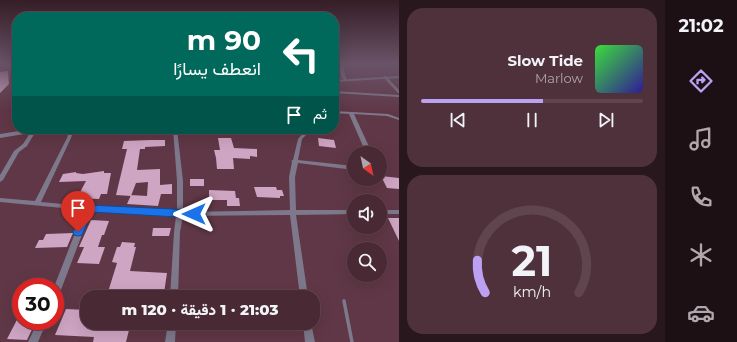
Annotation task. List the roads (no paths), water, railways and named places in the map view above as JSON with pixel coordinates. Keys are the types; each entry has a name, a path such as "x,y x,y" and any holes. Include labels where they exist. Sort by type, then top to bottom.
{"street":[{"path":"339,81 346,80"},
{"path":"388,80 399,92"},
{"path":"339,92 399,96"},
{"path":"339,112 388,115 399,119"},
{"path":"351,113 366,146"},
{"path":"0,136 14,134"},
{"path":"0,180 17,151 25,144 32,134"},
{"path":"37,204 70,134"},
{"path":"174,290 177,232 180,214 180,181 175,134"},
{"path":"303,290 293,213 292,177 294,161 300,139 305,134"},
{"path":"294,161 347,167"},
{"path":"0,200 88,209 180,214 347,212"},
{"path":"62,278 88,209"},
{"path":"387,212 399,212"},
{"path":"33,342 39,330"},
{"path":"170,342 171,330"},
{"path":"308,330 310,342"}],"lane":[{"path":"344,301 352,342"}]}
